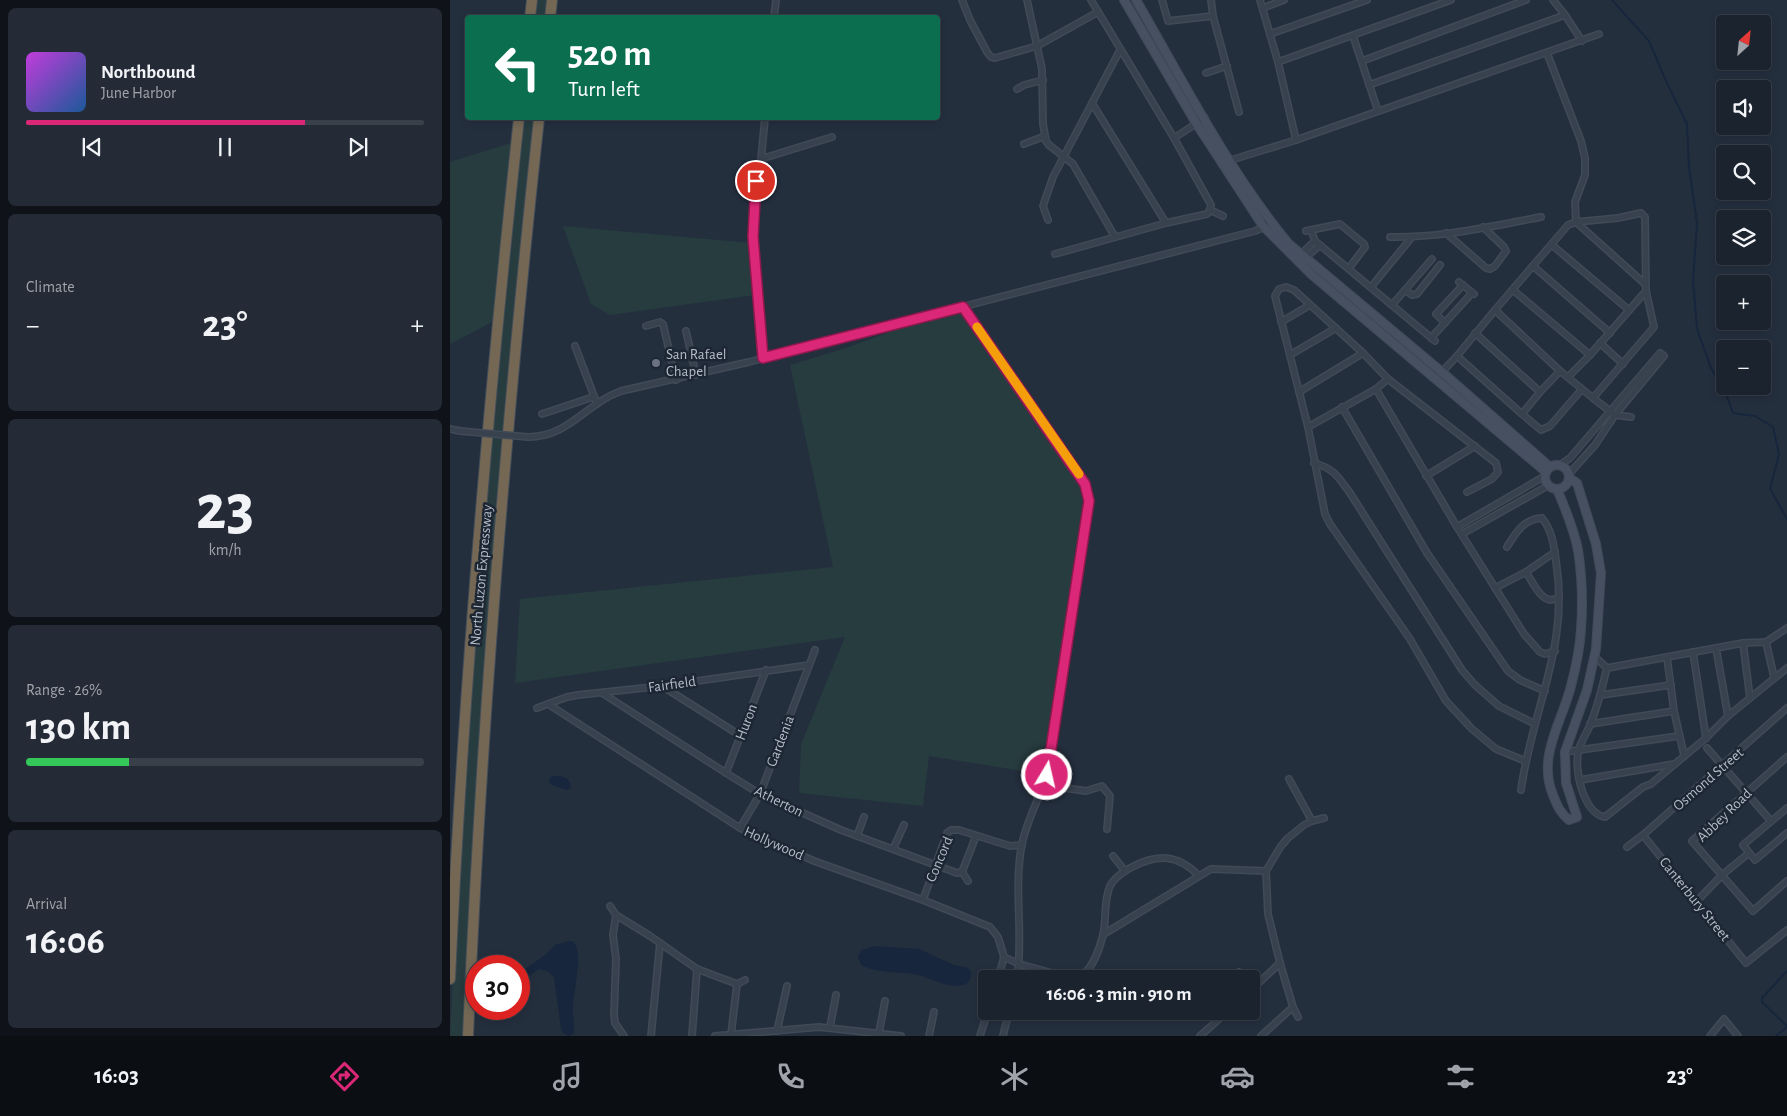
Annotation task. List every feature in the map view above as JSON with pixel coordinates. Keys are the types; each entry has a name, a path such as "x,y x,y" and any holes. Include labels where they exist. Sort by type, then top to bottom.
{"highway":[{"path":"530,15 532,0"},
{"path":"550,15 552,0"},
{"name":"North Luzon Expressway","path":"450,979 454,883 470,654 494,367 519,120"},
{"name":"North Luzon Expressway","path":"468,1036 475,878 489,662 524,261 539,120"}],"street":[{"path":"774,15 776,0"},
{"path":"962,0 970,20 991,57 1000,58 1037,46 1098,12"},
{"path":"1028,0 1043,80 1045,136 1049,145 1073,164 1115,237"},
{"path":"1055,254 1166,223 1207,214 1211,205 1174,138 1091,0"},
{"path":"1124,0 1196,123 1267,217 1301,258 1312,275 1547,472"},
{"path":"1136,0 1205,118 1226,162 1263,226 1442,372 1547,472 1549,485"},
{"path":"1162,0 1168,21 1213,16"},
{"path":"1211,0 1213,16 1239,112"},
{"path":"1260,0 1278,62 1296,140"},
{"path":"1262,8 1284,0"},
{"path":"1270,34 1367,0"},
{"path":"1278,62 1452,0"},
{"path":"1362,61 1526,0"},
{"path":"1553,0 1582,41"},
{"path":"1369,85 1565,15"},
{"path":"1226,162 1296,140 1599,34"},
{"path":"1353,36 1378,111"},
{"path":"1048,220 1043,206 1044,199 1064,156 1120,50"},
{"path":"1547,53 1581,141 1585,158 1585,175 1575,202 1576,222 1646,284"},
{"path":"1206,73 1227,66"},
{"path":"1017,89 1043,80"},
{"path":"1092,103 1166,223"},
{"path":"1174,138 1205,118"},
{"path":"763,358 753,237 754,190 761,159 766,120"},
{"path":"1024,144 1045,136"},
{"path":"761,159 832,138"},
{"path":"1210,210 1223,216"},
{"path":"1442,372 1568,225 1576,222 1618,218 1641,213 1645,217 1646,291 1654,326 1593,398"},
{"path":"450,429 528,437 542,436 556,432 608,396 621,391 696,375 1256,231 1263,226 1267,217"},
{"path":"1390,237 1412,237 1446,233 1541,217"},
{"path":"1349,268 1364,251 1364,244 1340,224 1336,223 1308,231 1318,243 1433,340 1445,323 1473,294 1461,283 1436,313 1436,316 1445,323"},
{"path":"1446,233 1486,268 1490,269 1495,266 1506,251 1483,227"},
{"path":"1371,287 1412,237"},
{"path":"1301,258 1318,243"},
{"path":"1552,245 1629,310"},
{"path":"1392,304 1430,257 1441,266 1417,294 1412,295 1405,290"},
{"path":"1534,266 1610,332"},
{"path":"1467,492 1492,480 1498,472 1496,463 1388,379 1363,352 1294,290 1286,287 1279,290 1275,296 1308,427 1325,514 1330,524 1410,639 1446,701 1472,729 1496,749 1525,761"},
{"path":"1513,290 1590,355"},
{"path":"1568,377 1590,355 1646,291"},
{"path":"1281,322 1310,305"},
{"path":"963,307 1082,479 1089,501 1047,775 1029,818 1022,845 1018,970"},
{"path":"1495,310 1560,371 1593,398 1616,415 1631,417"},
{"path":"646,326 660,322 663,324 676,380"},
{"path":"1290,355 1336,328"},
{"path":"686,330 696,375"},
{"path":"1475,333 1540,392"},
{"path":"1600,343 1623,364"},
{"path":"575,346 597,404"},
{"path":"1299,392 1363,352"},
{"path":"1457,528 1570,458 1662,354 1595,445 1569,476 1566,484 1557,489"},
{"path":"1456,356 1538,428 1545,429 1550,426 1582,389"},
{"path":"1522,414 1560,371"},
{"path":"1308,427 1376,389 1388,379"},
{"path":"1376,389 1457,528 1524,634 1540,652 1545,654 1555,651"},
{"path":"542,414 593,397"},
{"path":"1342,407 1427,553 1508,671 1520,680 1545,691"},
{"path":"1426,476 1475,446"},
{"path":"1314,464 1327,467 1337,476 1350,493 1462,670 1475,685 1499,706 1536,724"},
{"path":"1549,485 1557,489 1570,522 1578,549 1582,596 1578,657 1566,703 1549,748 1548,763 1549,785 1558,808 1569,820 1577,817 1566,783 1565,756 1586,690 1596,649 1601,573 1596,544 1578,483 1569,476 1566,468 1560,465"},
{"path":"1462,534 1549,485"},
{"path":"1507,547 1521,526 1536,518 1542,518 1551,533 1559,576 1559,621 1555,651 1525,761 1521,790"},
{"path":"1495,588 1526,572 1555,552"},
{"path":"1526,572 1541,595 1547,600 1554,601 1559,598"},
{"path":"1607,668 1743,643 1766,642 1787,628"},
{"path":"1766,642 1774,677"},
{"path":"1743,643 1750,698"},
{"path":"1716,648 1728,716"},
{"path":"1596,649 1594,656 1607,668"},
{"name":"Gardenia","path":"740,828 760,794 815,650"},
{"path":"1693,652 1706,738"},
{"path":"1667,657 1674,711 1684,756"},
{"name":"Fairfield","path":"537,708 567,697 810,665"},
{"path":"1607,668 1601,695 1578,750 1577,766 1584,796 1597,814 1605,817 1651,784 1706,738 1728,716 1787,668"},
{"name":"Huron","path":"726,774 766,670"},
{"path":"1601,695 1672,685"},
{"path":"662,686 742,736"},
{"name":"Atherton","path":"602,693 760,794 857,836 958,873 962,872"},
{"name":"Hollywood","path":"548,704 740,828 814,861 923,900 990,927 998,937 1004,957"},
{"name":"Osmond Street","path":"1627,847 1787,708"},
{"path":"1590,724 1674,711"},
{"path":"1565,756 1578,750 1679,736"},
{"path":"1707,748 1770,820"},
{"path":"1565,756 1578,758"},
{"name":"Abbey Road","path":"1787,757 1692,841 1753,911 1787,881"},
{"path":"1580,780 1674,764"},
{"path":"1289,779 1312,821"},
{"path":"1044,784 1086,791 1102,786 1110,796 1107,829"},
{"path":"1786,836 1755,860 1743,845 1770,820 1787,808"},
{"path":"857,836 864,817"},
{"path":"1298,1016 1293,1006 1280,963 1268,914 1266,871 1280,846 1304,825 1324,818"},
{"path":"893,849 904,825"},
{"name":"Concord","path":"923,900 947,833 952,830 959,830 1010,846 1022,845"},
{"name":"Canterbury Street","path":"1643,835 1746,963 1787,930"},
{"path":"968,881 962,872 976,836"},
{"path":"1697,901 1722,875 1749,853"},
{"path":"1113,856 1125,871"},
{"path":"1000,970 1004,957 1019,964 1067,977 1075,978 1082,975 1094,957 1104,934 1104,910 1111,884 1125,871 1143,861 1163,857 1187,865 1199,876"},
{"path":"1104,934 1210,869 1266,871"},
{"path":"610,906 616,915 698,969 737,984 745,980"},
{"path":"616,915 613,935 616,959 614,1014 624,1036"},
{"path":"651,1036 660,943"},
{"path":"1260,981 1280,963"},
{"path":"692,1036 698,969"},
{"path":"731,1035 737,984"},
{"path":"777,1031 787,986"},
{"path":"830,1027 836,995"},
{"path":"879,1034 885,1001"},
{"path":"1261,1036 1293,1006"},
{"path":"929,1036 934,1012"},
{"path":"1710,1036 1724,1019 1738,1036"},
{"path":"980,1036 985,1020"},
{"path":"1003,1036 1007,1020"},
{"path":"1200,1036 1217,1021"},
{"path":"715,1036 830,1027 901,1036"}],"green space":[{"path":"536,0 550,0 548,15 534,15"},
{"path":"524,120 537,120 493,544 475,806 468,955 465,955 464,1036 450,1036 462,806 491,423"},
{"path":"514,142 496,320 450,344 450,162"},
{"path":"563,226 751,243 755,295 610,315 591,304"},
{"path":"959,312 1079,480 1086,495 1047,742 1029,772 929,756 923,806 799,793 801,744 845,637 515,683 520,599 833,567 790,365 846,348 914,323"}],"water":[{"path":"553,776 565,778 571,785 571,788 567,790 552,785 549,782"},
{"path":"569,941 574,942 577,949 578,966 573,1005 574,1033 569,1036 563,1033 561,1029 554,977 547,971 539,969 530,975 530,965 555,945"},
{"path":"874,946 919,949 954,965 965,967 970,970 970,979 965,984 952,986 918,975 867,968 861,965 858,957 861,950"}],"waterway":[{"path":"1612,0 1649,41 1687,124 1689,167 1697,223 1693,281 1697,329 1711,368 1726,394 1733,413 1755,416 1773,427 1779,454 1770,489 1787,519"},
{"path":"1787,971 1762,998 1762,1002 1787,1026"},
{"path":"1776,1036 1787,1027"}],"slow traffic":[{"path":"977,327 1079,474"}],"place":[{"name":"San Rafael Chapel","path":"656,363"}],"route":[{"path":"756,181 754,190 753,237 763,358 963,307 1085,484 1089,501 1047,775"}]}
